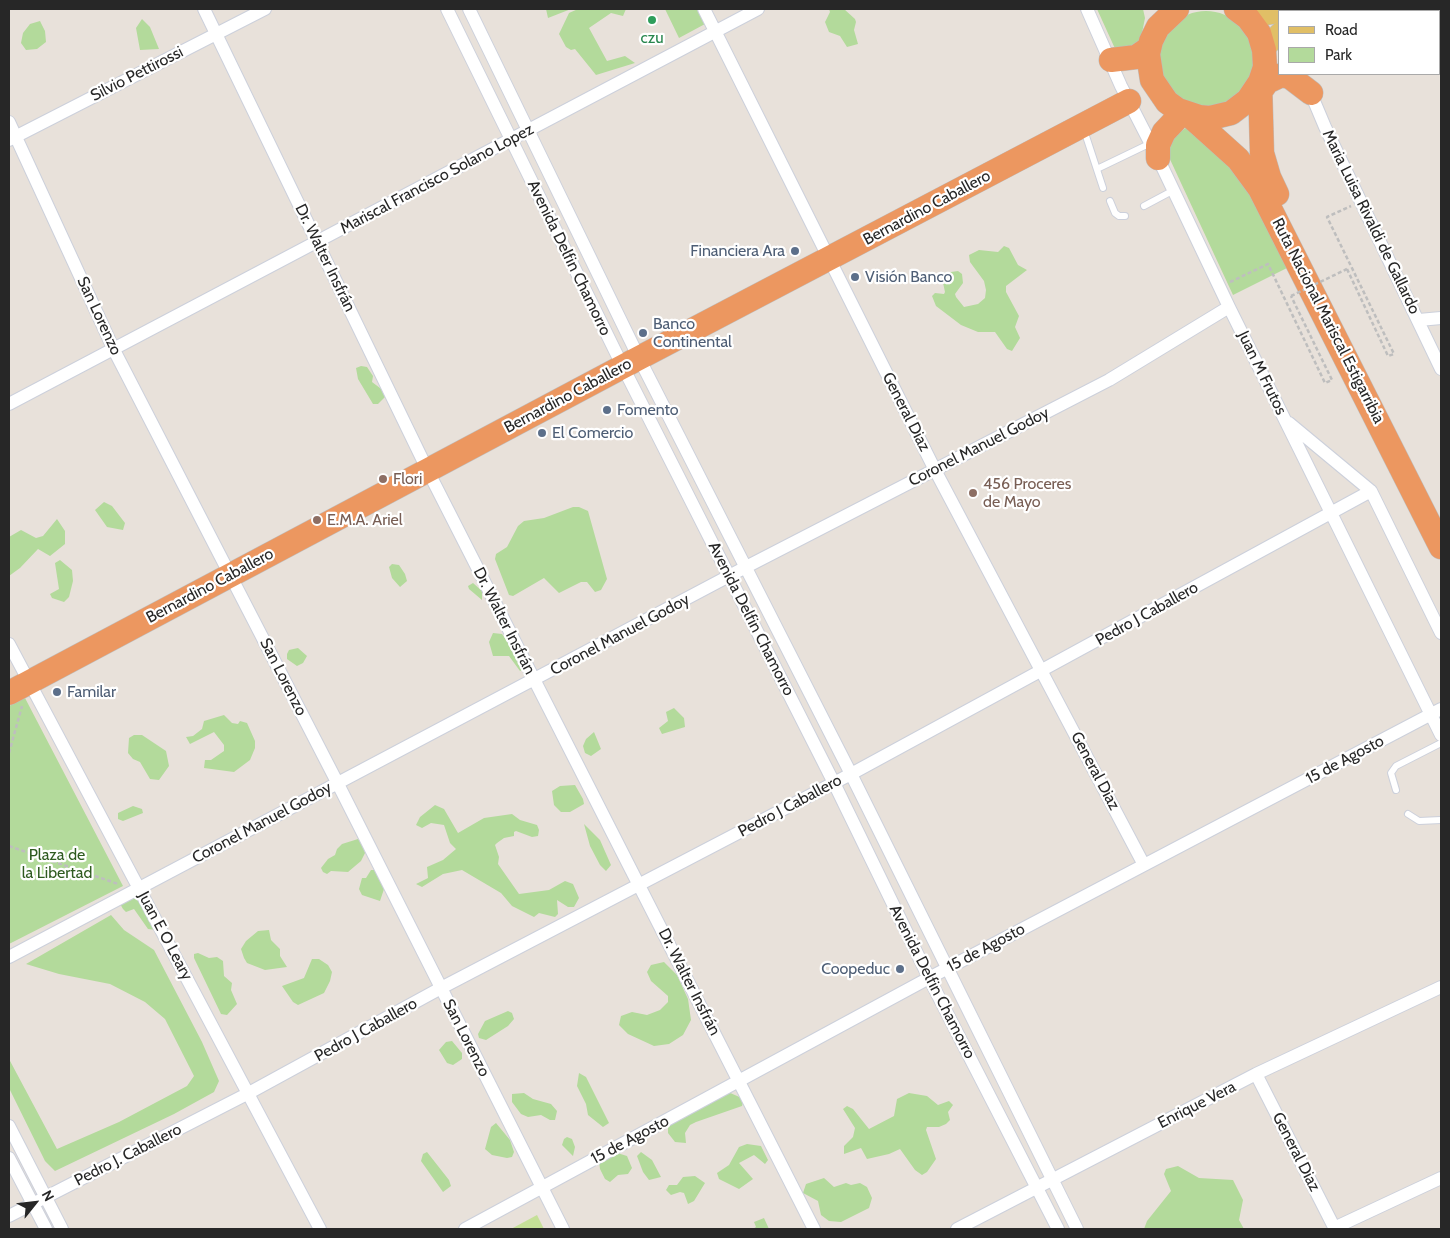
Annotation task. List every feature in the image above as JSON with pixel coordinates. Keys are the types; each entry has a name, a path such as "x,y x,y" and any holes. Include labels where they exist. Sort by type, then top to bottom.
{"highway":[{"path":"1112,60 1136,57 1153,34 1177,9"},
{"path":"1242,13 1259,33 1272,42"},
{"path":"1153,34 1129,101 1210,118 1231,112 1248,100 1260,87 1282,75 1306,83"},
{"name":"Ruta Nacional Mariscal Estigarribia","path":"1153,34 1152,80 1163,97 1238,158 1260,189 1441,548"},
{"name":"Ruta Nacional Mariscal Estigarribia","path":"1272,42 1260,87 1262,153 1269,177 1441,525"},
{"name":"Bernardino Caballero","path":"19,688 428,472 631,362 1129,101"},
{"path":"1155,150 1164,132 1183,112"}],"main road":[{"path":"1242,13 1275,15"}],"street":[{"name":"Dr. Walter Insfrán","path":"204,9 428,472 814,1229"},
{"name":"Silvio Pettirossi","path":"12,138 264,9"},
{"name":"Avenida Delfin Chamorro","path":"447,9 511,140 631,362 746,567 1077,1229"},
{"name":"Avenida Delfin Chamorro","path":"469,9 528,131 729,576 834,783 929,978 1058,1229"},
{"name":"General Diaz","path":"704,9 935,470 1144,865"},
{"name":"Mariscal Francisco Solano Lopez","path":"9,404 758,9"},
{"name":"Juan M Frutos","path":"1087,9 1112,60 1129,101 1155,150 1229,308 1330,513 1436,712 1441,735"},
{"name":"Maria Luisa Rivaldi de Gallardo","path":"1306,83 1441,369"},
{"name":"San Lorenzo","path":"9,122 12,138 114,350 338,784 563,1229"},
{"name":"Coronel Manuel Godoy","path":"9,957 535,681 746,567 1109,380 1229,308"},
{"path":"1419,320 1441,318"},
{"path":"1284,419 1370,491 1441,633"},
{"name":"Pedro J Caballero","path":"247,1094 441,988 640,886 1043,671 1370,491"},
{"name":"Juan E O Leary","path":"9,644 19,688 139,888 320,1229"},
{"name":"15 de Agosto","path":"465,1229 929,978 1436,712"},
{"name":"Enrique Vera","path":"957,1229 1256,1074 1441,987"},
{"name":"General Diaz","path":"1256,1074 1335,1229"},
{"name":"Pedro J. Caballero","path":"9,1216 247,1094"},
{"path":"9,1126 62,1229"},
{"path":"9,1158 46,1229"},
{"path":"1335,1229 1441,1178"}],"lane":[{"path":"1082,125 1103,188"},
{"path":"1097,169 1155,150"},
{"path":"1144,206 1174,190"},
{"path":"1110,201 1115,213 1119,216 1125,216"},
{"path":"1396,790 1391,773 1396,766 1441,743"},
{"path":"1408,814 1419,821 1441,820"}],"path":[{"path":"1219,286 1268,264 1325,383 1332,380 1291,296 1347,270 1388,356 1394,354 1327,217 1361,202"},
{"path":"9,753 19,688"},
{"path":"9,846 123,886 139,888"}],"green space":[{"path":"546,9 571,9 548,18"},
{"path":"578,9 626,9 623,16 611,13 589,28 607,61 625,56 635,63 596,75 575,49 571,50 566,47 559,34 569,13"},
{"path":"665,9 697,9 705,24 679,38"},
{"path":"829,9 844,9 855,19 854,30 858,44 847,47 840,36 829,32 825,22 830,12"},
{"path":"1097,9 1143,9 1145,18 1141,38 1136,49 1117,53"},
{"path":"1206,11 1224,14 1240,25 1251,41 1254,59 1251,77 1240,93 1224,104 1206,107 1188,104 1172,93 1161,77 1158,59 1161,41 1172,25 1188,14"},
{"path":"142,19 150,27 159,49 140,50 136,28"},
{"path":"40,21 45,31 46,42 37,49 26,50 21,43 23,33 30,24"},
{"path":"1187,127 1240,176 1287,268 1233,295 1168,155 1173,137"},
{"path":"1004,246 1009,248 1018,265 1027,270 1006,286 1006,292 1019,316 1015,327 1020,338 1012,351 1007,349 995,332 978,332 961,325 936,306 932,296 935,293 944,294 942,278 944,273 958,271 962,274 963,283 955,294 956,297 964,307 978,304 985,298 986,290 984,281 970,262 969,255 979,250 998,252"},
{"path":"361,366 367,367 373,376 372,382 384,391 386,396 378,404 373,404 358,379 356,368"},
{"path":"104,502 112,506 125,523 123,530 107,527 95,510"},
{"path":"573,507 579,507 588,511 607,579 601,590 595,592 587,582 581,582 559,593 544,578 513,596 509,595 495,559 496,554 507,547 518,526 524,521 544,518"},
{"path":"57,519 65,531 65,544 50,556 38,549 20,568 9,576 9,537 21,530 36,538 43,536"},
{"path":"60,560 72,570 73,581 69,597 64,602 52,598 50,594 59,589 55,563"},
{"path":"392,564 399,565 405,574 407,581 400,587 392,578 389,567"},
{"path":"473,583 482,591 482,600 469,589 468,586"},
{"path":"493,633 502,634 521,661 522,670 520,671 509,656 493,656 489,642"},
{"path":"298,648 307,656 303,663 297,666 287,659 287,654 289,650"},
{"name":"Plaza de la Libertad","path":"25,698 123,886 9,944 9,706"},
{"path":"674,708 684,718 685,727 662,734 659,728 668,721 666,712"},
{"path":"224,715 232,723 238,724 240,721 247,723 255,741 255,748 250,760 234,772 204,768 205,760 211,760 224,751 224,745 214,732 190,744 186,737 193,736 202,729 204,721"},
{"path":"594,732 601,749 591,756 585,753 583,746 586,739"},
{"path":"134,735 142,735 166,751 169,766 159,780 150,779 140,762 133,759 128,753 129,738"},
{"path":"575,785 584,804 570,812 561,812 554,805 552,791 560,786"},
{"path":"435,805 444,809 458,833 484,818 512,814 520,820 537,825 539,830 538,836 532,837 516,831 514,836 504,838 495,845 499,857 498,864 519,894 549,890 565,881 573,884 579,898 574,907 568,907 557,900 558,914 555,917 539,913 534,917 512,906 501,893 462,870 443,874 422,887 416,884 428,878 427,867 443,860 456,849 450,843 444,825 431,823 422,828 416,825 420,817"},
{"path":"133,806 142,809 143,813 123,821 118,819 118,813"},
{"path":"584,824 600,840 611,865 606,871 600,865 590,846"},
{"path":"358,839 363,843 365,853 361,861 348,872 331,871 327,874 323,872 321,868 328,859 335,855 337,849 342,844"},
{"path":"371,870 375,870 386,883 380,901 362,895 359,889 362,878 366,878"},
{"path":"136,895 156,930 148,929 134,909 126,912 119,902"},
{"path":"111,915 124,930 154,950 202,1042 219,1081 214,1092 174,1114 55,1171 45,1161 9,1088 9,1059 57,1149 119,1122 187,1086 194,1076 165,1019 145,1002 110,984 59,974 26,964"},
{"path":"269,930 271,940 280,949 280,956 287,967 265,970 247,963 244,958 241,949 246,941 258,931"},
{"path":"198,953 209,958 217,957 223,961 224,976 232,983 231,990 237,1004 227,1015 221,1014 194,958 194,954"},
{"path":"312,959 319,959 328,965 332,972 330,981 324,993 298,1005 293,1002 282,986 304,978"},
{"path":"664,962 677,975 688,999 691,1020 683,1035 669,1044 654,1046 628,1034 619,1025 621,1016 632,1012 647,1015 660,1010 668,1002 668,996 651,981 647,972 651,965"},
{"path":"508,1011 512,1013 514,1019 508,1026 486,1040 479,1038 478,1034 485,1021"},
{"path":"452,1041 462,1053 462,1059 453,1065 447,1063 439,1050 446,1042"},
{"path":"579,1073 586,1077 609,1123 603,1127 588,1115 586,1104 577,1086"},
{"path":"728,1092 744,1099 742,1106 690,1125 685,1133 686,1143 675,1142 668,1133 668,1125"},
{"path":"524,1093 533,1099 551,1104 557,1111 555,1120 550,1120 541,1115 528,1117 521,1114 512,1102 512,1094"},
{"path":"909,1093 927,1096 938,1105 949,1101 953,1105 948,1112 950,1120 946,1124 939,1127 927,1127 926,1130 936,1159 927,1172 922,1175 915,1170 900,1149 889,1154 867,1159 861,1148 844,1154 844,1146 853,1137 855,1128 843,1109 847,1106 853,1109 869,1129 894,1116 897,1099"},
{"path":"496,1123 510,1140 514,1152 512,1157 492,1155 485,1149 491,1127"},
{"path":"567,1137 572,1139 575,1147 573,1156 562,1145"},
{"path":"747,1144 761,1146 768,1160 765,1164 754,1155 739,1163 753,1179 739,1189 719,1179 717,1173 729,1165 739,1147"},
{"path":"427,1152 449,1180 451,1186 443,1192 421,1161 423,1154"},
{"path":"614,1152 627,1156 632,1168 628,1174 618,1175 610,1182 605,1179 599,1162"},
{"path":"641,1152 652,1160 661,1177 649,1180 643,1172 637,1156"},
{"path":"1178,1166 1199,1178 1233,1180 1243,1200 1239,1220 1244,1229 1144,1229 1147,1221 1171,1191 1164,1174 1166,1169"},
{"path":"695,1176 705,1183 694,1201 688,1204 684,1193 680,1192 671,1195 666,1190 669,1185 677,1185 683,1177"},
{"path":"824,1178 834,1187 846,1183 851,1185 860,1183 867,1187 872,1198 869,1208 841,1222 829,1221 821,1215 818,1201 803,1193 806,1184"},
{"path":"537,1215 544,1229 511,1229"},
{"path":"764,1218 769,1229 753,1229 756,1227 754,1222"}],"place":[{"name":"czu","path":"652,20"},
{"name":"Financiera Ara","path":"795,251"},
{"name":"Visión Banco","path":"855,277"},
{"name":"Banco Continental","path":"643,333"},
{"name":"Fomento","path":"607,410"},
{"name":"El Comercio","path":"542,433"},
{"name":"Flori","path":"383,479"},
{"name":"456 Proceres de Mayo","path":"973,493"},
{"name":"E.M.A. Ariel","path":"317,520"},
{"name":"Familar","path":"57,692"},
{"name":"Coopeduc","path":"900,969"}]}
